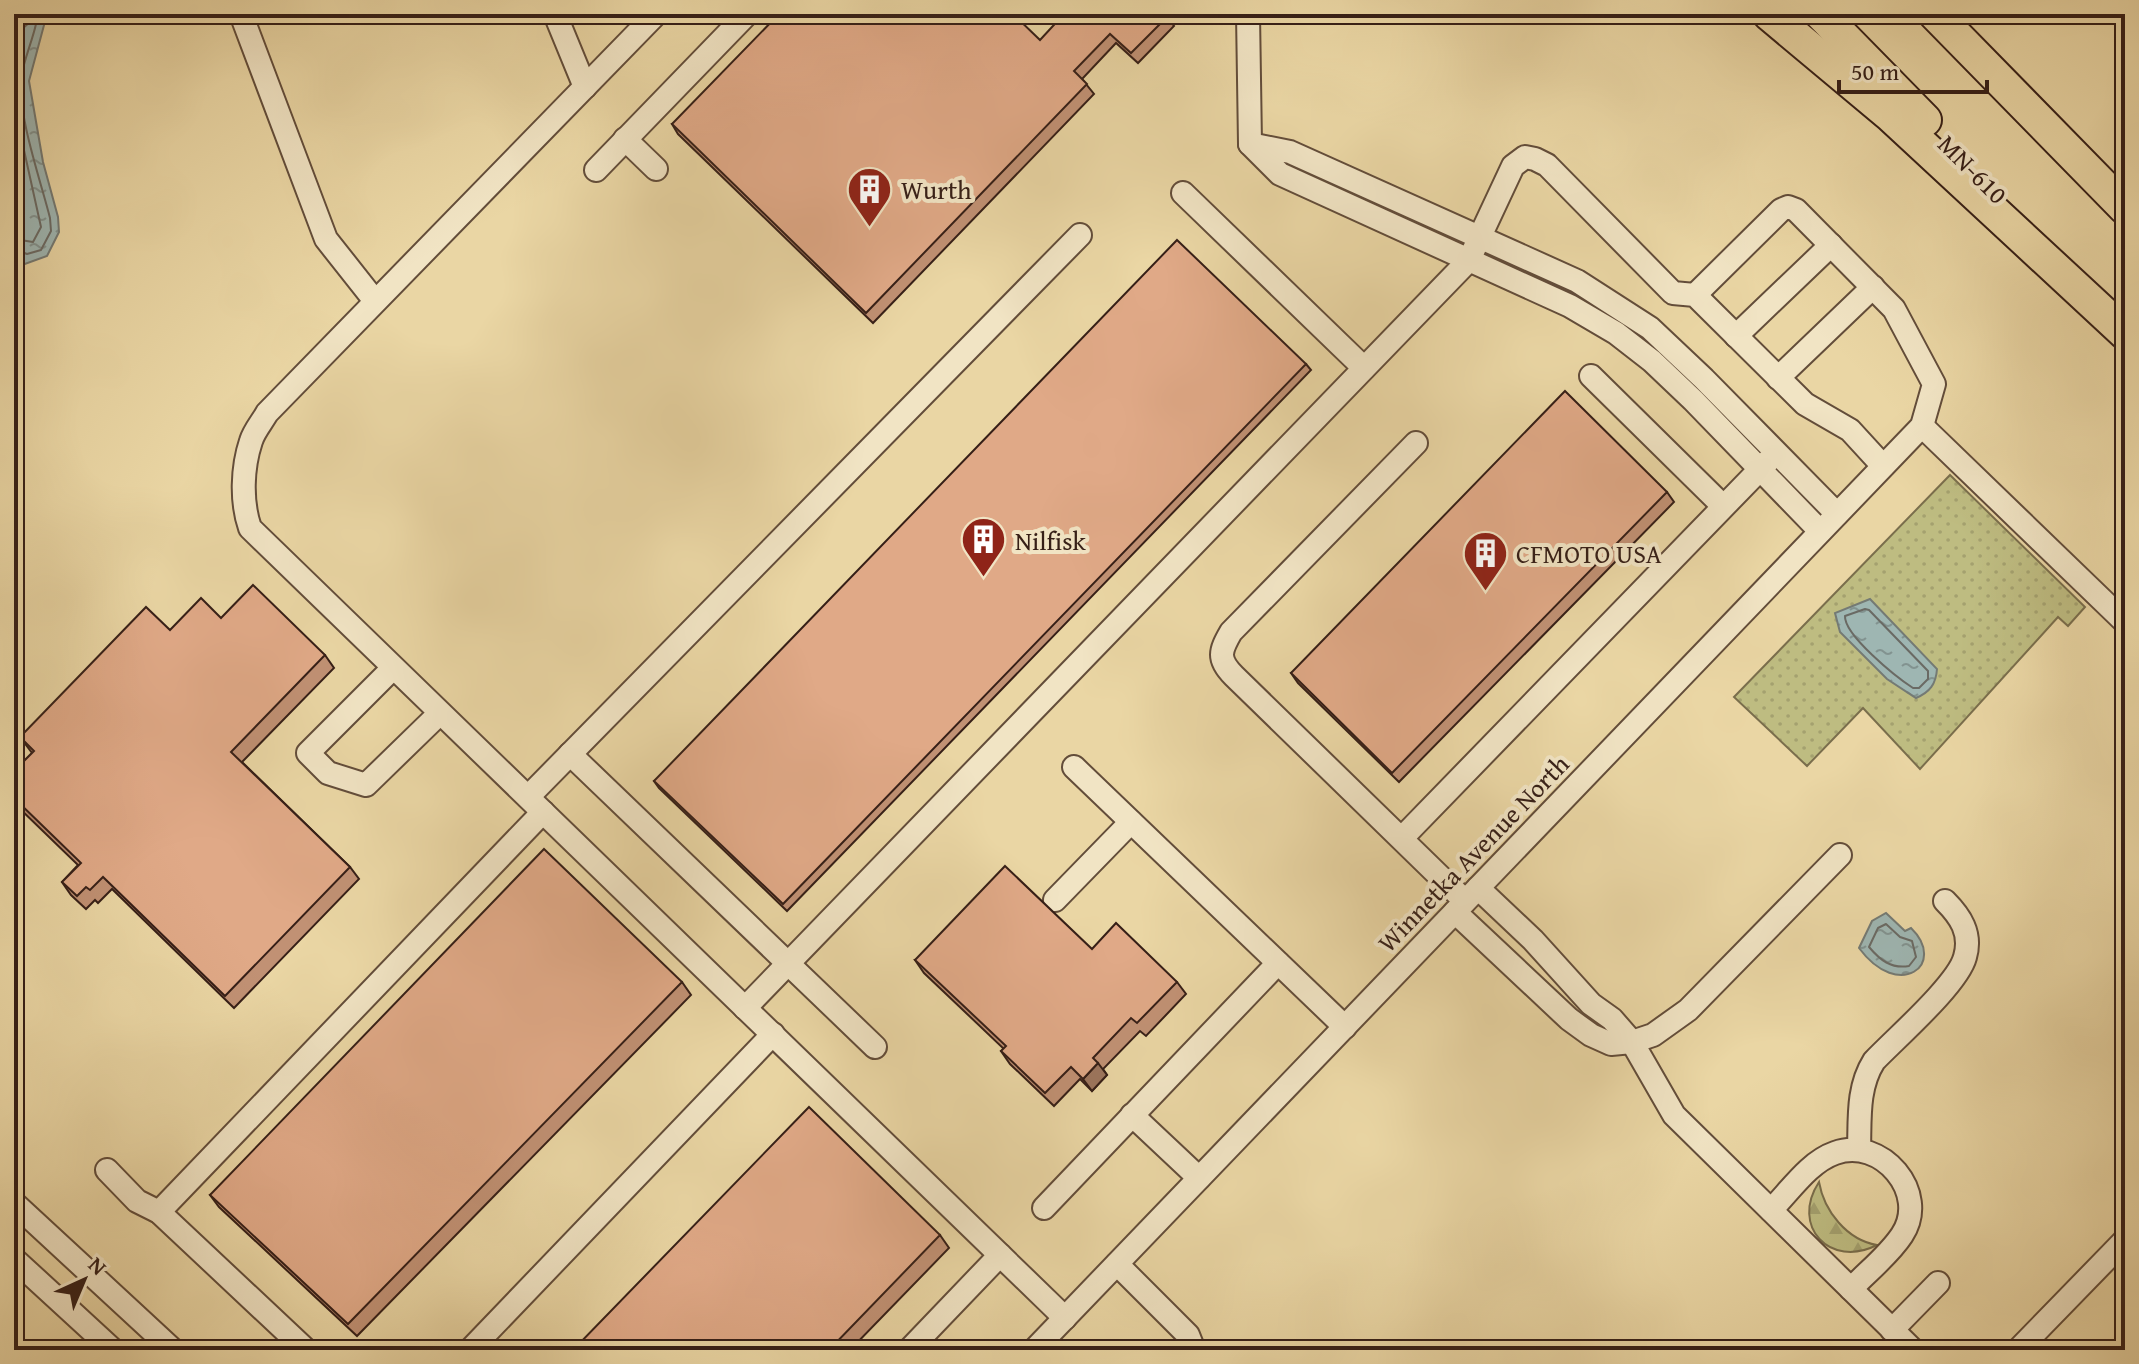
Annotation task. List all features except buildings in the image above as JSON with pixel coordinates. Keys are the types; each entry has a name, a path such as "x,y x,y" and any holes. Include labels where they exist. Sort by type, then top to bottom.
{"highway":[{"path":"1769,14 1867,95 2125,333"},
{"name":"MN-610","path":"1821,14 2125,323"},
{"path":"1937,16 2125,208"}],"street":[{"path":"241,14 326,239 375,301"},
{"path":"555,14 585,87"},
{"path":"656,14 267,413 251,439 244,481 244,511 250,528 439,714 1065,1318"},
{"path":"596,170 747,14"},
{"path":"1248,14 1250,144 1280,174 1570,306 1616,333 1837,514"},
{"path":"625,139 656,169"},
{"path":"1250,144 1290,152 1577,281 1640,321 1688,363 1768,460 1820,531"},
{"path":"745,1008 1469,260 1513,166 1525,157 1547,165 1673,293 1695,295 1805,404 1850,430 1883,466"},
{"path":"1183,193 1364,368"},
{"path":"1695,295 1781,210 1788,207 1796,210 1873,287 1778,378"},
{"path":"159,1212 535,804 570,754 1080,235"},
{"path":"1736,336 1831,245"},
{"name":"Winnetka Avenue North","path":"1034,1350 1922,426 1934,384 1903,323 1873,287"},
{"path":"1591,376 1723,506"},
{"path":"1922,426 2125,622"},
{"path":"1416,443 1231,632 1221,649 1224,666 1466,900 1523,975 1569,1019 1591,1035 1611,1044 1632,1042 1653,1035 1688,1010 1840,855"},
{"path":"1402,838 1768,460"},
{"path":"393,668 308,753 328,773 366,785 439,714"},
{"path":"570,754 875,1047"},
{"path":"1074,767 1345,1027"},
{"path":"1055,900 1131,822"},
{"path":"1466,900 1544,953 1591,1004 1612,1019 1632,1042 1674,1115 1913,1350"},
{"path":"1859,1150 1861,1088 1866,1074 1874,1061 1951,980 1965,958 1967,933 1959,915 1945,901"},
{"path":"1523,975 1544,953"},
{"path":"1044,1208 1278,963"},
{"path":"470,1350 773,1034"},
{"path":"1132,1115 1199,1178"},
{"path":"1771,1210 1821,1159 1839,1151 1859,1150 1878,1155 1894,1167 1907,1190 1909,1217 1903,1234 1851,1289"},
{"path":"107,1170 137,1201 159,1212 306,1350"},
{"path":"14,1203 173,1350"},
{"path":"2018,1350 2125,1240"},
{"path":"909,1350 1000,1255"},
{"path":"14,1259 113,1350"},
{"path":"1117,1264 1188,1335 1194,1350"},
{"path":"1892,1330 1938,1283"}],"green space":[{"path":"1950,475 2085,607 2068,626 2058,617 1920,769 1863,708 1807,766 1734,697"},
{"path":"1819,1182 1826,1203 1847,1231 1877,1245 1860,1251 1844,1251 1830,1247 1820,1239 1812,1228 1809,1214 1811,1198"}],"water":[{"path":"27,14 47,14 29,81 59,232 47,256 22,265 14,252 14,26"},
{"path":"1870,599 1937,669 1934,683 1921,696 1916,698 1887,679 1840,632 1835,613"},
{"path":"1886,913 1905,931 1911,928 1921,941 1924,954 1914,972 1903,975 1889,973 1874,964 1859,948 1872,921"}],"place":[{"name":"Wurth","path":"870,228"},
{"name":"Nilfisk","path":"984,579"},
{"name":"CFMOTO USA","path":"1485,592"}]}
